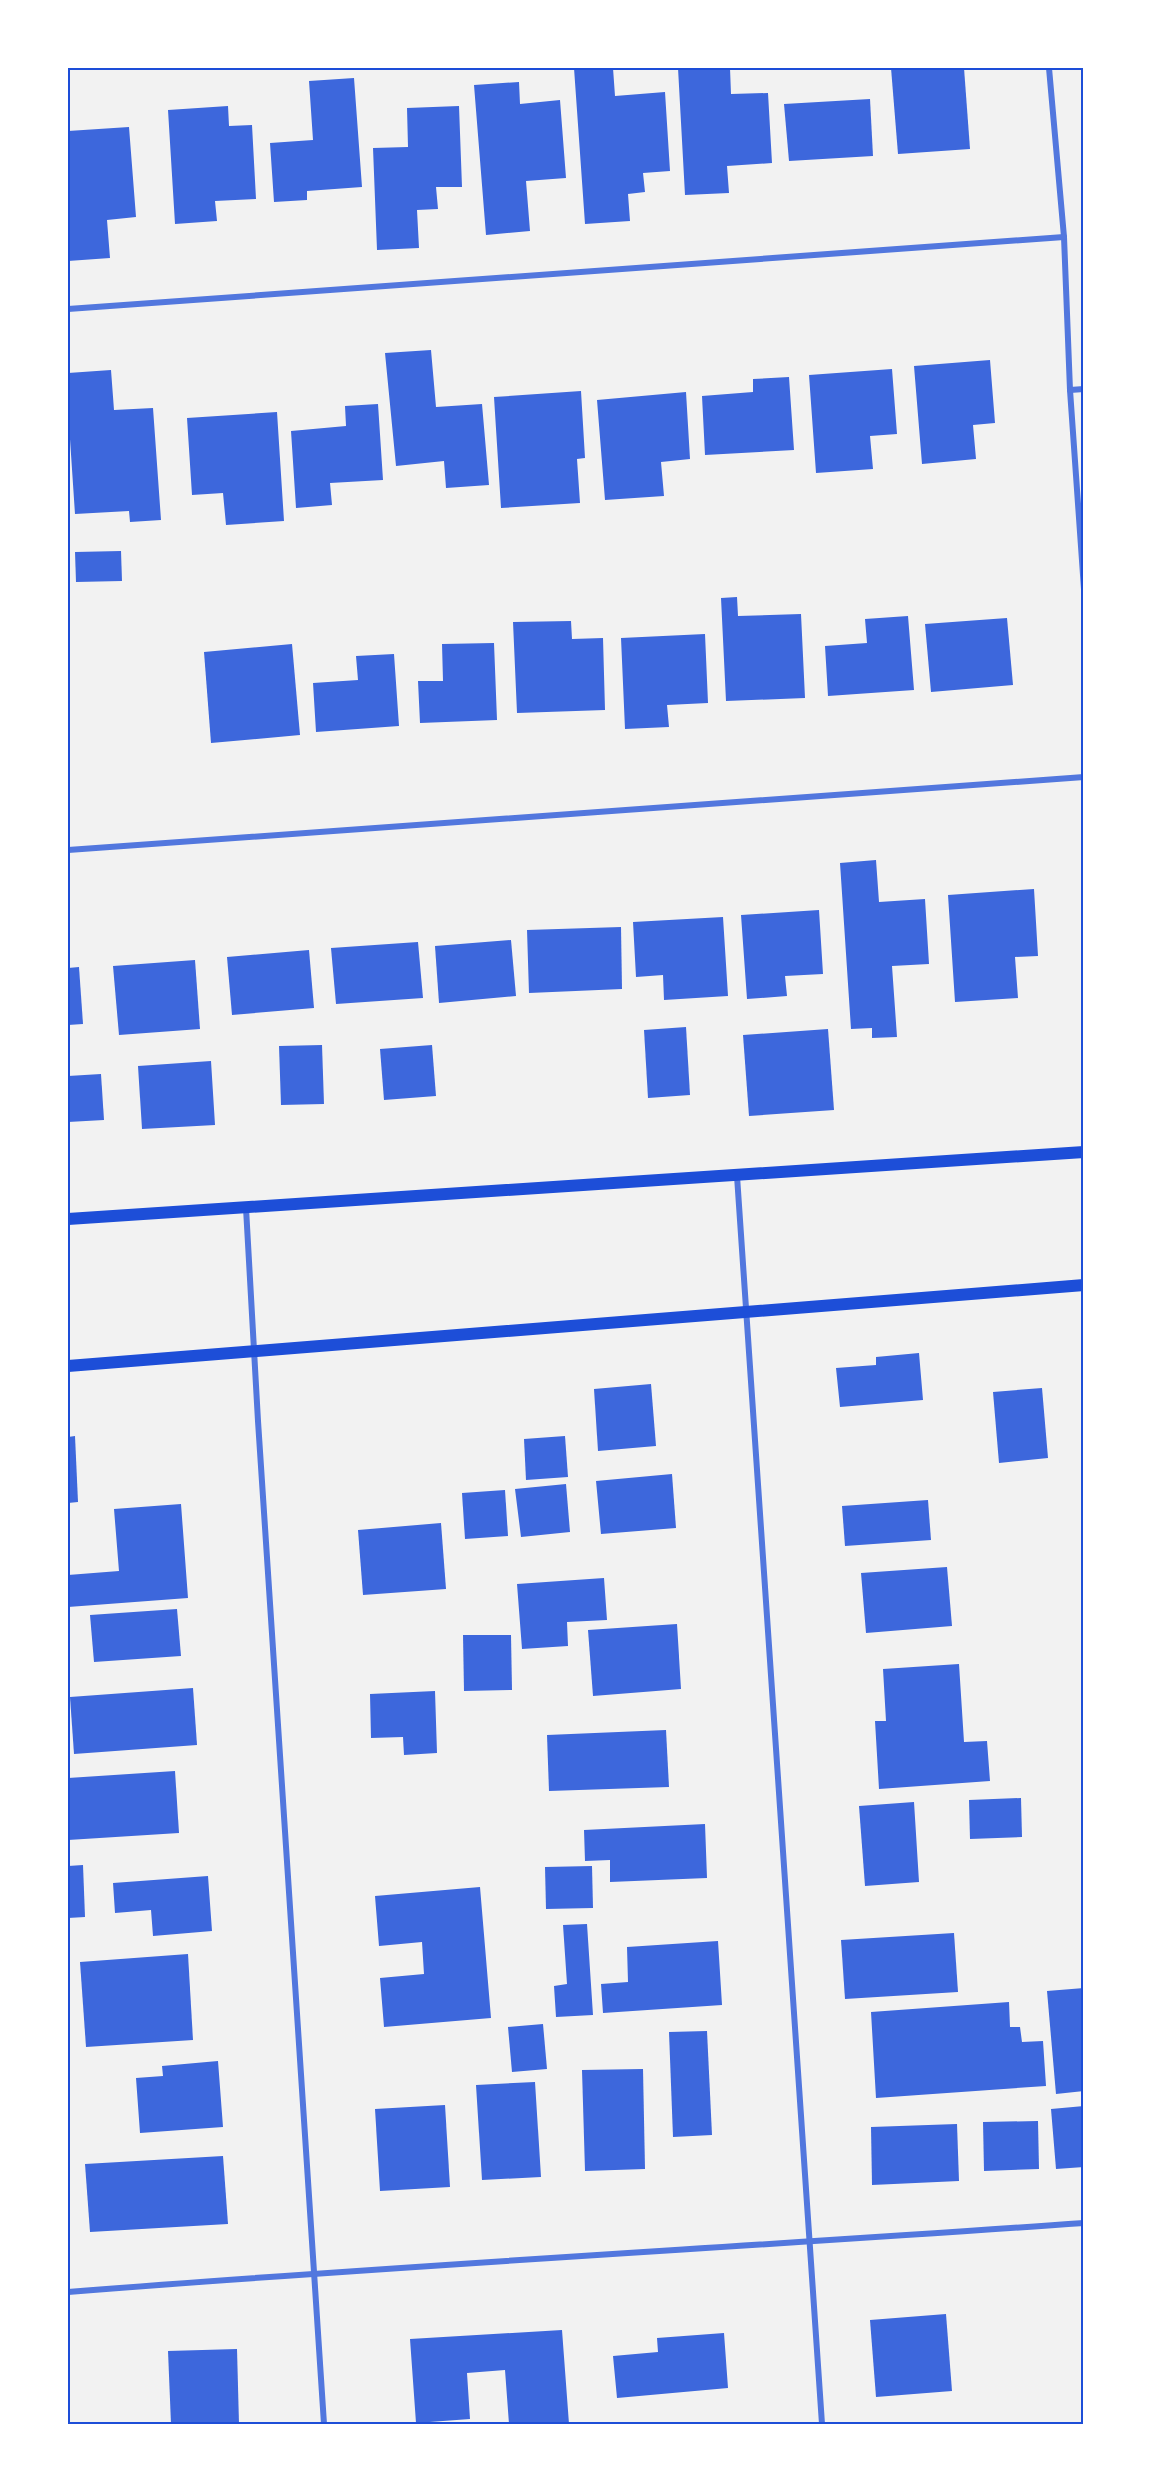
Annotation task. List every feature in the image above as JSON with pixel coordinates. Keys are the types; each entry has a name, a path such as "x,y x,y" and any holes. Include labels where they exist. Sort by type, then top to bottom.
{"main road":[{"path":"68,1219 1083,1152"},
{"path":"68,1366 1083,1285"}],"street":[{"path":"1049,68 1064,237 1070,390 1083,589"},
{"path":"68,309 1064,237"},
{"path":"1070,390 1083,388"},
{"path":"68,850 1083,777"},
{"path":"737,1176 822,2424"},
{"path":"246,1208 253,1352 324,2424"},
{"path":"68,2292 313,2272 1083,2223"}],"building":[{"path":"574,68 613,68 615,96 665,92 670,171 643,173 645,192 628,194 630,221 585,224"},
{"path":"678,68 730,68 731,94 768,93 772,163 727,166 729,193 685,195"},
{"path":"891,68 964,68 970,149 898,154"},
{"path":"354,78 362,187 307,191 307,200 274,202 270,143 313,140 309,81"},
{"path":"519,82 520,104 560,100 566,178 526,181 530,231 486,235 474,85"},
{"path":"870,99 873,156 789,161 784,104"},
{"path":"228,106 229,126 252,125 256,199 215,201 217,221 175,224 168,110"},
{"path":"459,106 462,187 436,187 438,209 417,210 419,248 377,250 373,148 408,147 407,108"},
{"path":"129,127 136,217 107,220 110,258 68,261 68,131"},
{"path":"431,350 436,407 482,404 489,485 446,488 444,461 396,466 385,353"},
{"path":"990,360 995,423 973,425 976,459 922,464 914,366"},
{"path":"892,369 897,434 870,436 873,469 816,473 809,375"},
{"path":"111,370 114,410 153,408 161,520 130,522 129,511 75,514 68,373"},
{"path":"789,377 794,450 705,455 702,396 753,392 753,379"},
{"path":"581,391 585,458 577,459 580,503 501,508 494,397"},
{"path":"686,392 690,459 661,462 664,496 605,500 597,400"},
{"path":"378,404 383,480 330,483 332,505 296,508 291,431 346,426 345,406"},
{"path":"277,412 284,521 226,525 223,493 192,495 187,418"},
{"path":"121,551 122,581 76,582 75,552"},
{"path":"737,597 738,616 801,614 805,698 726,701 721,598"},
{"path":"908,616 914,690 828,696 825,646 867,643 865,619"},
{"path":"1007,618 1013,685 931,692 925,624"},
{"path":"571,621 572,639 603,638 605,710 517,713 513,622"},
{"path":"705,634 708,703 667,705 669,727 625,729 621,638"},
{"path":"494,643 497,720 420,723 418,681 443,681 442,644"},
{"path":"292,644 300,735 211,743 204,652"},
{"path":"394,654 399,726 316,732 313,683 358,680 356,656"},
{"path":"876,860 879,902 925,899 929,964 892,966 897,1037 872,1038 872,1028 851,1029 840,863"},
{"path":"1034,889 1038,956 1015,957 1018,998 955,1002 948,895"},
{"path":"819,910 823,974 785,976 787,996 747,999 741,915"},
{"path":"723,917 728,996 664,1000 663,975 636,977 633,922"},
{"path":"621,927 622,989 529,993 527,930"},
{"path":"511,940 516,996 439,1003 435,946"},
{"path":"418,942 423,998 336,1004 331,948"},
{"path":"309,950 314,1008 232,1015 227,957"},
{"path":"195,960 200,1029 119,1035 113,966"},
{"path":"79,967 83,1024 68,1025 68,968"},
{"path":"686,1027 690,1095 648,1098 644,1030"},
{"path":"828,1029 834,1110 749,1116 743,1035"},
{"path":"322,1045 324,1104 281,1105 279,1046"},
{"path":"432,1045 436,1096 384,1100 380,1049"},
{"path":"211,1061 215,1125 142,1129 138,1066"},
{"path":"101,1074 104,1120 68,1122 68,1076"},
{"path":"919,1353 923,1400 840,1407 836,1368 876,1365 876,1357"},
{"path":"651,1384 656,1446 598,1451 594,1389"},
{"path":"1042,1388 1048,1458 999,1463 993,1392"},
{"path":"75,1436 78,1502 68,1503 68,1437"},
{"path":"565,1436 568,1477 526,1480 524,1439"},
{"path":"672,1474 676,1528 601,1534 596,1481"},
{"path":"566,1484 570,1532 521,1537 515,1489"},
{"path":"505,1490 508,1536 465,1539 462,1493"},
{"path":"928,1500 931,1540 845,1546 842,1506"},
{"path":"181,1504 188,1598 68,1607 68,1575 119,1571 114,1509"},
{"path":"441,1523 446,1589 363,1595 358,1530"},
{"path":"947,1567 952,1626 866,1633 861,1573"},
{"path":"604,1578 607,1620 567,1622 568,1646 522,1649 517,1584"},
{"path":"177,1609 181,1656 94,1662 90,1615"},
{"path":"677,1624 681,1689 593,1696 588,1630"},
{"path":"463,1635 511,1635 512,1690 464,1691"},
{"path":"959,1664 964,1742 987,1741 990,1781 879,1789 875,1721 886,1721 883,1669"},
{"path":"193,1688 197,1745 74,1754 70,1697"},
{"path":"435,1691 437,1753 404,1755 403,1737 371,1738 370,1694"},
{"path":"666,1730 669,1787 549,1791 547,1735"},
{"path":"175,1771 179,1833 68,1840 68,1778"},
{"path":"1021,1798 1022,1837 970,1839 969,1800"},
{"path":"914,1802 919,1882 865,1886 859,1806"},
{"path":"705,1824 707,1878 610,1882 610,1860 585,1861 584,1830"},
{"path":"83,1865 85,1917 68,1918 68,1866"},
{"path":"592,1866 593,1908 546,1909 545,1867"},
{"path":"208,1876 212,1931 153,1936 151,1910 115,1913 113,1883"},
{"path":"480,1887 491,2018 384,2027 380,1978 424,1974 422,1942 379,1946 375,1896"},
{"path":"587,1924 593,2015 556,2017 554,1986 567,1984 563,1925"},
{"path":"954,1933 958,1992 845,1999 841,1940"},
{"path":"718,1941 722,2005 603,2013 601,1984 628,1982 627,1947"},
{"path":"188,1954 193,2040 86,2047 80,1962"},
{"path":"1084,1988 1084,2091 1056,2094 1047,1991"},
{"path":"1009,2002 1010,2027 1020,2027 1022,2042 1043,2041 1046,2086 876,2098 871,2012"},
{"path":"543,2024 547,2069 512,2072 508,2027"},
{"path":"707,2031 712,2135 673,2137 669,2032"},
{"path":"218,2061 223,2127 140,2133 136,2078 163,2076 162,2066"},
{"path":"643,2069 645,2169 585,2171 582,2070"},
{"path":"535,2082 541,2177 482,2180 476,2085"},
{"path":"445,2105 450,2187 380,2191 375,2109"},
{"path":"1084,2106 1084,2167 1056,2169 1051,2109"},
{"path":"1038,2121 1039,2169 984,2171 983,2122"},
{"path":"957,2124 959,2181 872,2185 871,2127"},
{"path":"223,2156 228,2224 90,2232 85,2164"},
{"path":"946,2314 952,2391 876,2397 870,2320"},
{"path":"562,2330 569,2424 509,2424 505,2370 467,2373 470,2419 416,2423 410,2339"},
{"path":"724,2333 728,2388 617,2398 613,2356 658,2352 657,2338"},
{"path":"237,2349 239,2424 171,2424 168,2351"}]}
